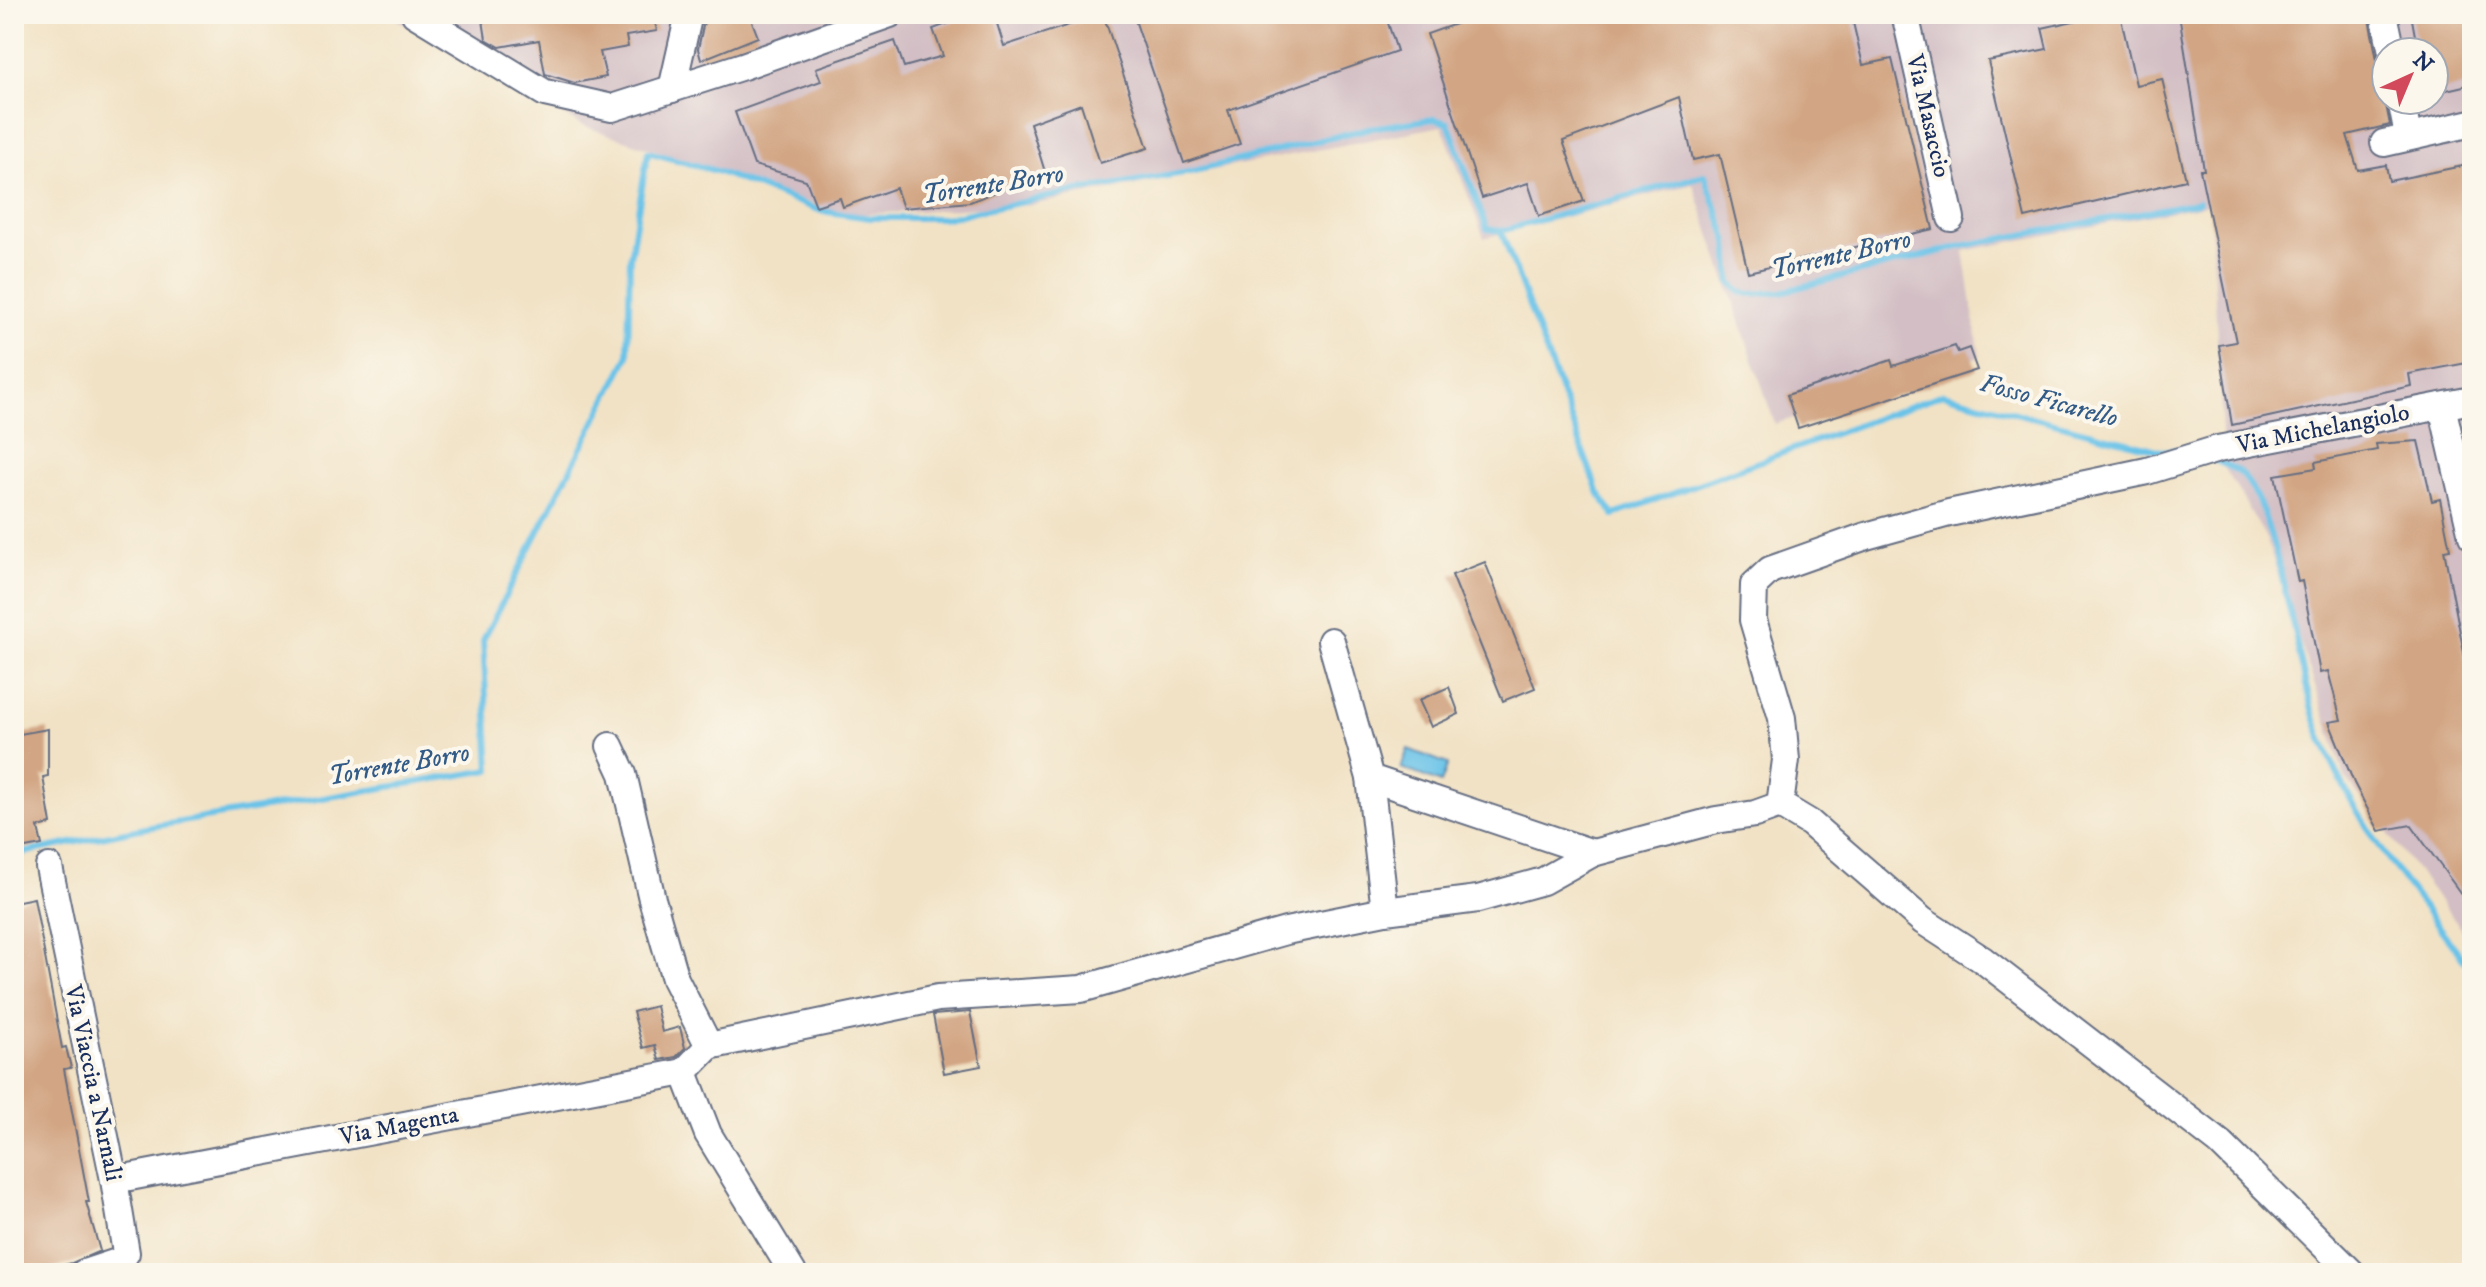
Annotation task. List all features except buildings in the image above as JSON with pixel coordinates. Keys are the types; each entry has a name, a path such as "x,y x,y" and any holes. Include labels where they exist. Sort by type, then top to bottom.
{"street":[{"path":"415,14 545,93 612,108 890,14"},
{"path":"672,89 689,14"},
{"name":"Via Masaccio","path":"1905,14 1951,218"},
{"path":"2384,14 2389,36"},
{"path":"2399,116 2396,140 2472,123"},
{"name":"Via Michelangiolo","path":"1780,805 1786,760 1782,718 1753,620 1754,585 1770,570 1866,536 1949,513 2147,471 2218,449 2472,400"},
{"path":"2442,406 2472,536"},
{"path":"1331,641 1370,778 1385,911"},
{"path":"610,746 623,774 652,899 675,979 709,1046"},
{"path":"1370,778 1593,853"},
{"path":"793,1273 708,1134 684,1072 709,1046 938,998 1081,989 1286,931 1385,911 1478,899 1543,881 1593,853 1716,820 1755,814 1780,805 1810,823 1923,921 1983,960 2220,1143 2352,1273"},
{"name":"Via Viaccia a Narnali","path":"49,867 114,1180 126,1253 120,1261 84,1273"},
{"name":"Via Magenta","path":"114,1180 684,1072"}],"shaded area":[{"path":"387,14 2472,14 2472,943 2345,777 2266,538 2224,467 2210,204 1964,251 1980,357 1775,424 1693,184 1484,238 1442,126 1031,205 845,215 581,125"}],"water":[{"path":"1408,749 1448,764 1441,783 1401,768"}],"waterway":[{"name":"Torrente Borro","path":"23,853 145,828 490,770 483,640 628,357 630,258 648,152 716,171 821,211 870,218 946,218 1081,190 1190,172 1370,128 1434,119 1448,123 1487,229 1501,231 1705,175 1728,242 1731,283 1740,292 1750,294 1781,292 1962,246 2199,202"},
{"name":"Fosso Ficarello","path":"1501,231 1599,494 1614,515 1943,394 2161,451 2175,450"},
{"name":"Fosso Ficarello","path":"2212,459 2239,472 2252,489 2264,516 2275,550 2308,696 2328,755 2383,851 2472,970"}]}
